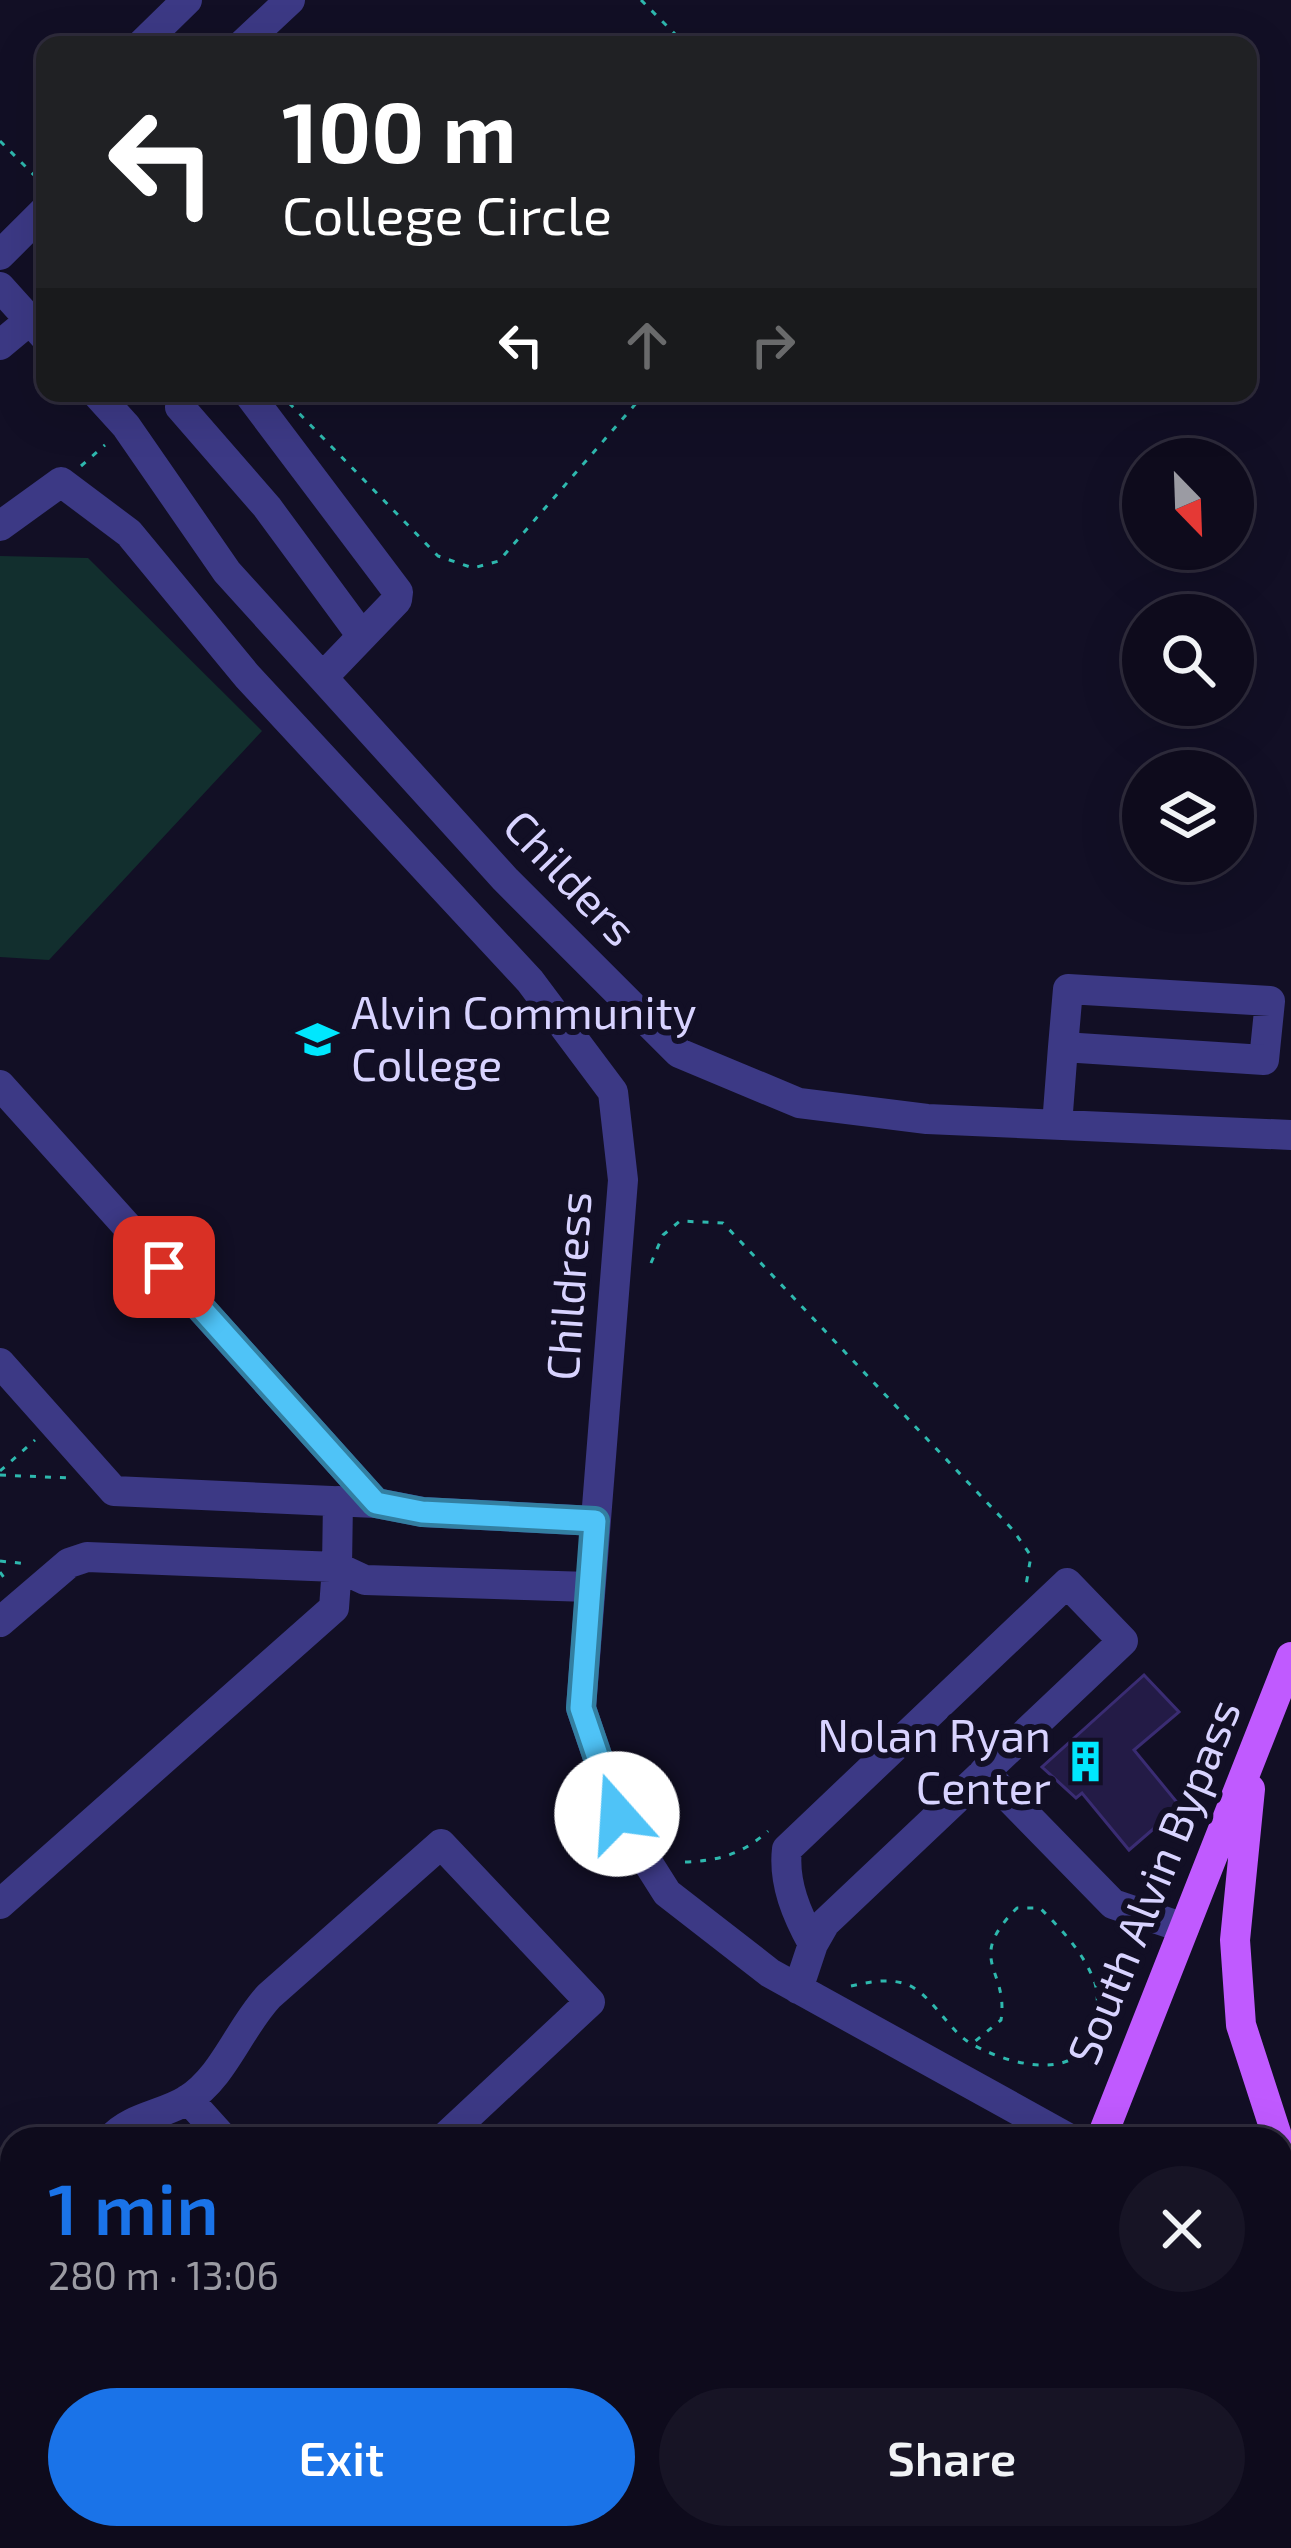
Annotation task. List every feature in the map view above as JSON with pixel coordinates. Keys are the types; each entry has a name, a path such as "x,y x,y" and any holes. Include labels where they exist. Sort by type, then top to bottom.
{"main road":[{"name":"South Alvin Bypass","path":"1106,2127 1291,1658"},
{"path":"1254,1754 1235,1940 1241,2025 1275,2127"}],"street":[{"path":"150,36 187,0"},
{"path":"252,36 290,0"},
{"path":"0,255 36,219"},
{"path":"0,287 36,327"},
{"path":"0,345 36,328"},
{"name":"Childers","path":"102,402 226,572 506,879 680,1053 800,1102 926,1119 1291,1135"},
{"path":"126,441 184,402"},
{"path":"188,402 362,636"},
{"path":"255,402 398,592 397,600 323,677"},
{"name":"Childress","path":"0,526 61,482 129,533 247,676 530,981 613,1092 623,1180 581,1708 617,1814 667,1893 770,1973 1048,2127"},
{"path":"1057,1125 1063,1048 1068,988 1270,1001 1279,1033 1264,1060 1063,1048"},
{"path":"4,1098 376,1503"},
{"path":"0,1363 114,1492 284,1503 376,1503 422,1512 595,1521"},
{"path":"0,1904 334,1608 338,1501"},
{"path":"0,1622 68,1563 87,1557 337,1567 365,1580 590,1587"},
{"path":"798,1989 825,1923 1123,1641 1067,1583 787,1849 785,1867 798,1917 813,1944"},
{"path":"984,1772 1113,1904 1184,1928"},
{"path":"125,2127 188,2099 217,2072 248,2018 269,1996 440,1844 590,2002 456,2127"},
{"path":"188,2099 213,2127"}],"path":[{"path":"640,0 677,36"},
{"path":"0,141 36,178"},
{"path":"289,402 438,556 473,568 499,560 637,402"},
{"path":"76,470 126,441"},
{"path":"651,1264 663,1235 680,1221 696,1218 723,1223 1012,1530 1031,1556 1026,1586"},
{"path":"0,1473 46,1431"},
{"path":"0,1473 89,1479"},
{"path":"0,1561 46,1565"},
{"path":"685,1862 713,1861 750,1847 767,1832"},
{"path":"850,1986 879,1980 910,1985 973,2043 1060,2067 1077,2059 1088,2044 1096,2017 1096,1985 1069,1936 1040,1908 1017,1908 1000,1924 990,1948 991,1973 1004,2002 1001,2020 973,2043"}],"green space":[{"path":"0,556 88,558 262,731 49,960 0,957"}],"building":[{"name":"Nolan Ryan Center","path":"1144,1675 1179,1712 1134,1750 1180,1806 1129,1850 1082,1793 1076,1798 1042,1767"}],"place":[{"name":"Alvin Community College","path":"317,1039"},
{"name":"Nolan Ryan Center","path":"1085,1762"}],"route":[{"path":"164,1267 376,1503 422,1512 595,1521 581,1708 617,1814"}]}
